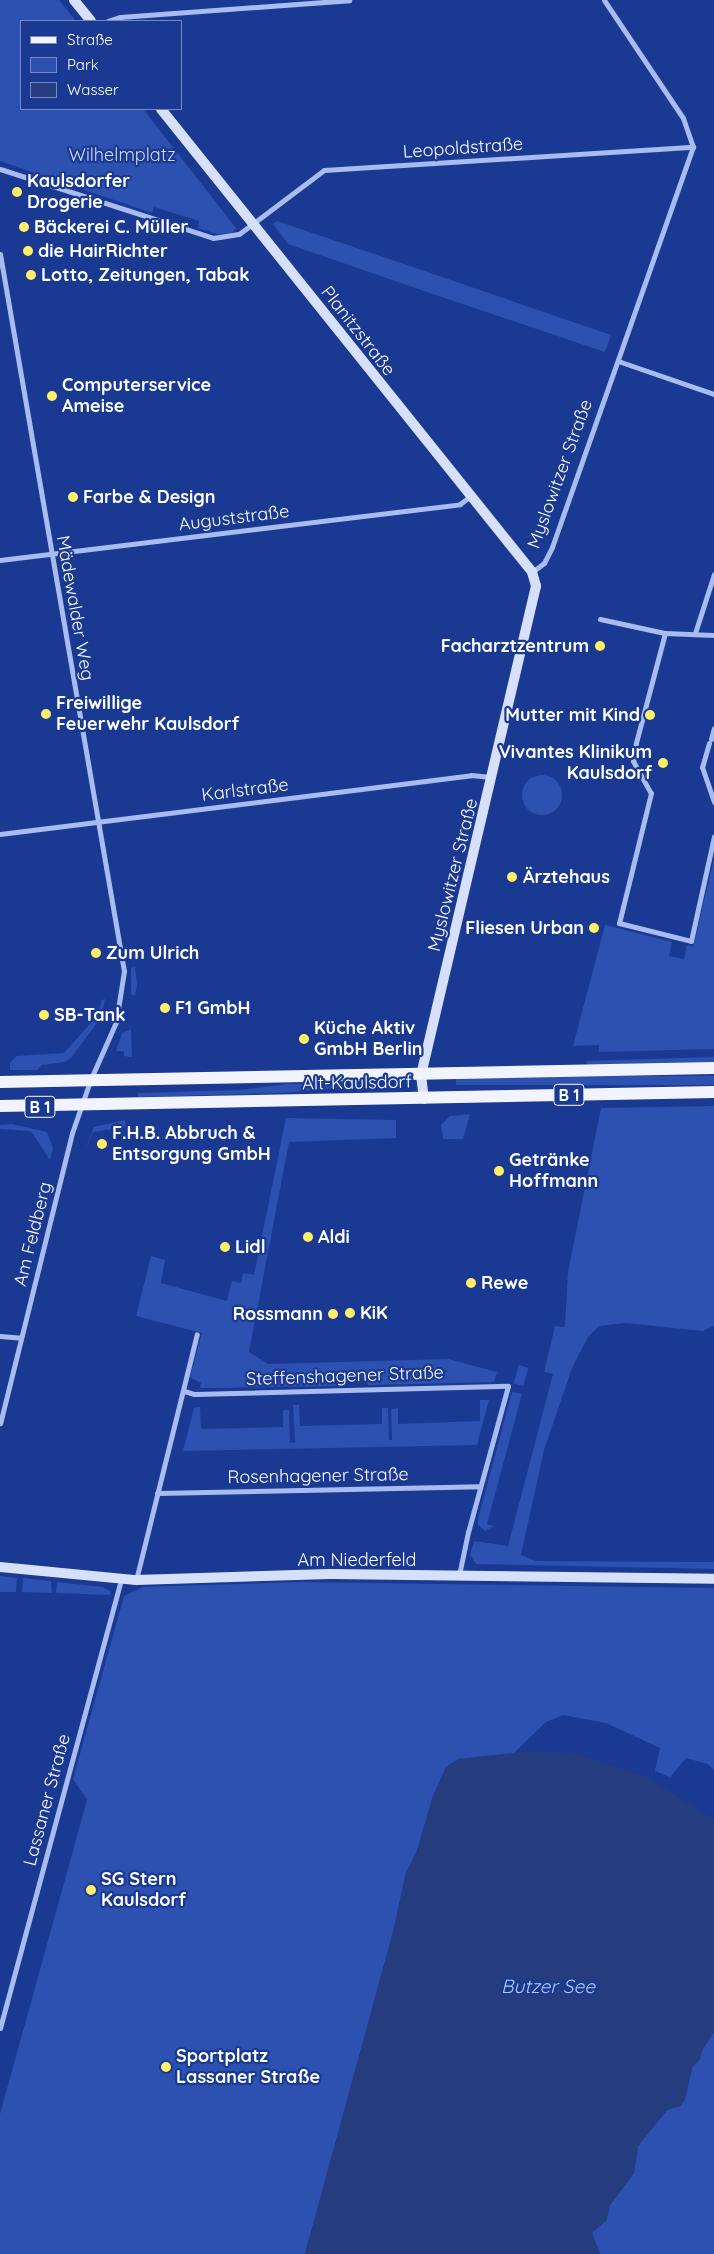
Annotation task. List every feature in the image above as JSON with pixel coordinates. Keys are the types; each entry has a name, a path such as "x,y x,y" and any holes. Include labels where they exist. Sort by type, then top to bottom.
{"main road":[{"name":"Alt-Kaulsdorf","path":"0,1082 714,1068"},
{"name":"Alt-Kaulsdorf","path":"0,1106 80,1107 714,1092"}],"street":[{"path":"74,0 90,20"},
{"path":"111,20 120,17 349,0"},
{"path":"604,0 683,118 693,147"},
{"name":"Planitzstraße","path":"162,110 469,497 532,572"},
{"name":"Leopoldstraße","path":"0,169 213,238 239,234 324,170 693,147"},
{"name":"Myslowitzer Straße","path":"424,1099 421,1075 536,586 532,572 548,557 693,147"},
{"name":"Mädewalder Weg","path":"0,254 51,554 100,822 124,971 116,1022 90,1081"},
{"path":"618,361 714,394"},
{"name":"Auguststraße","path":"0,560 460,504 469,497"},
{"path":"695,632 712,588 714,574"},
{"path":"600,619 666,633 695,632 714,635"},
{"path":"666,633 636,742 633,761 651,793 619,923 691,941 714,836"},
{"path":"714,728 702,767 714,802"},
{"name":"Karlstraße","path":"0,834 472,775 492,778"},
{"name":"Am Feldberg","path":"0,1424 80,1107 90,1081"},
{"path":"136,1580 197,1334"},
{"path":"0,1336 21,1338"},
{"name":"Steffenshagener Straße","path":"184,1391 204,1393 508,1386 480,1486"},
{"path":"459,1576 480,1486"},
{"name":"Rosenhagener Straße","path":"157,1493 480,1486"},
{"name":"Am Niederfeld","path":"0,1566 136,1580 330,1574 714,1579"},
{"name":"Lassaner Straße","path":"0,2028 120,1579"}],"green space":[{"name":"Wilhelmplatz","path":"0,0 59,0 75,20 20,20 20,110 144,110 236,228 232,233 217,234 198,228 199,221 154,207 152,213 0,161"},
{"path":"277,221 611,335 605,352 288,244 273,224"},
{"path":"542,775 556,781 562,795 556,809 542,815 528,809 522,795 528,781"},
{"path":"714,859 714,1049 599,1052 599,1045 573,1046 605,925 672,942 669,956 684,959 687,945 693,947"},
{"path":"135,967 137,984 135,996 131,994 131,968"},
{"path":"105,999 101,1017 72,1057 65,1062 42,1065 37,1070 10,1070 10,1063 17,1056 64,1053 97,1016 102,1000"},
{"path":"131,1029 132,1057 124,1056 124,1051 116,1051 122,1033"},
{"path":"714,1057 714,1062 588,1065 585,1061"},
{"path":"456,1076 714,1076 714,1085 456,1085"},
{"path":"339,1083 339,1088 283,1093 138,1097 138,1093 240,1090 286,1084"},
{"path":"714,1106 714,1326 703,1331 625,1323 599,1326 588,1337 572,1368 544,1450 521,1555 536,1561 714,1562 714,1569 476,1564 470,1555 474,1541 508,1546 553,1374 544,1372 555,1326 565,1327 568,1272 601,1108"},
{"path":"470,1114 463,1139 443,1139 441,1125 450,1116"},
{"path":"286,1118 396,1120 396,1138 289,1142 249,1352 268,1364 448,1359 497,1372 494,1382 368,1385 366,1379 342,1380 339,1386 200,1388 201,1383 190,1377 202,1333 136,1316 151,1256 165,1260 161,1283 227,1301 232,1281 241,1283 243,1273 254,1275"},
{"path":"125,1120 125,1127 93,1132 85,1151 94,1127"},
{"path":"12,1124 47,1132 53,1148 50,1160 31,1131 0,1129 0,1125"},
{"path":"519,1365 529,1368 523,1386 513,1383"},
{"path":"512,1392 522,1394 487,1524 494,1526 485,1531 478,1525 478,1519"},
{"path":"480,1400 489,1400 477,1445 183,1451 194,1408 200,1407 201,1429 283,1427 283,1410 289,1410 290,1443 295,1442 293,1405 299,1405 300,1426 382,1424 382,1408 388,1408 389,1440 392,1440 391,1409 398,1408 398,1424 480,1421"},
{"path":"0,1576 17,1578 16,1592 0,1592"},
{"path":"23,1578 51,1581 52,1593 22,1592"},
{"path":"57,1582 103,1587 111,1592 110,1595 56,1593"},
{"path":"301,1582 714,1588 714,1770 708,1764 686,1758 670,1777 655,1771 660,1748 606,1723 563,1715 546,1722 514,1753 446,1767 433,1796 417,1851 406,1873 393,1932 305,2254 0,2254 0,2114 87,1800 73,1779 124,1596 143,1587"},
{"path":"714,2032 714,2254 600,2254 592,2233 606,2220 610,2205 634,2173 638,2146 667,2110 680,2106 685,2099 692,2068 700,2059 702,2050"}],"water":[{"name":"Butzer See","path":"530,1751 574,1753 646,1777 714,1819 714,2032 702,2050 700,2059 692,2068 685,2099 680,2106 667,2110 638,2146 634,2173 610,2205 607,2220 592,2233 600,2254 305,2254 393,1932 406,1873 417,1851 433,1796 446,1767 458,1759"}],"place":[{"name":"Kaulsdorfer Drogerie","path":"17,192"},
{"name":"Bäckerei C. Müller","path":"24,227"},
{"name":"die HairRichter","path":"28,251"},
{"name":"Lotto, Zeitungen, Tabak","path":"31,275"},
{"name":"Computerservice Ameise","path":"52,396"},
{"name":"Farbe & Design","path":"73,497"},
{"name":"Facharztzentrum","path":"600,646"},
{"name":"Freiwillige Feuerwehr Kaulsdorf","path":"46,714"},
{"name":"Mutter mit Kind","path":"650,715"},
{"name":"Vivantes Klinikum Kaulsdorf","path":"663,763"},
{"name":"Ärztehaus","path":"512,877"},
{"name":"Fliesen Urban","path":"594,928"},
{"name":"Zum Ulrich","path":"96,953"},
{"name":"F1 GmbH","path":"165,1008"},
{"name":"SB-Tank","path":"44,1015"},
{"name":"Küche Aktiv GmbH Berlin","path":"304,1039"},
{"name":"F.H.B. Abbruch & Entsorgung GmbH","path":"102,1144"},
{"name":"Getränke Hoffmann","path":"499,1171"},
{"name":"Aldi","path":"308,1237"},
{"name":"Lidl","path":"225,1247"},
{"name":"Rewe","path":"471,1283"},
{"name":"KiK","path":"350,1313"},
{"name":"Rossmann","path":"333,1314"},
{"name":"SG Stern Kaulsdorf","path":"91,1890"},
{"name":"Sportplatz Lassaner Straße","path":"166,2067"}]}
